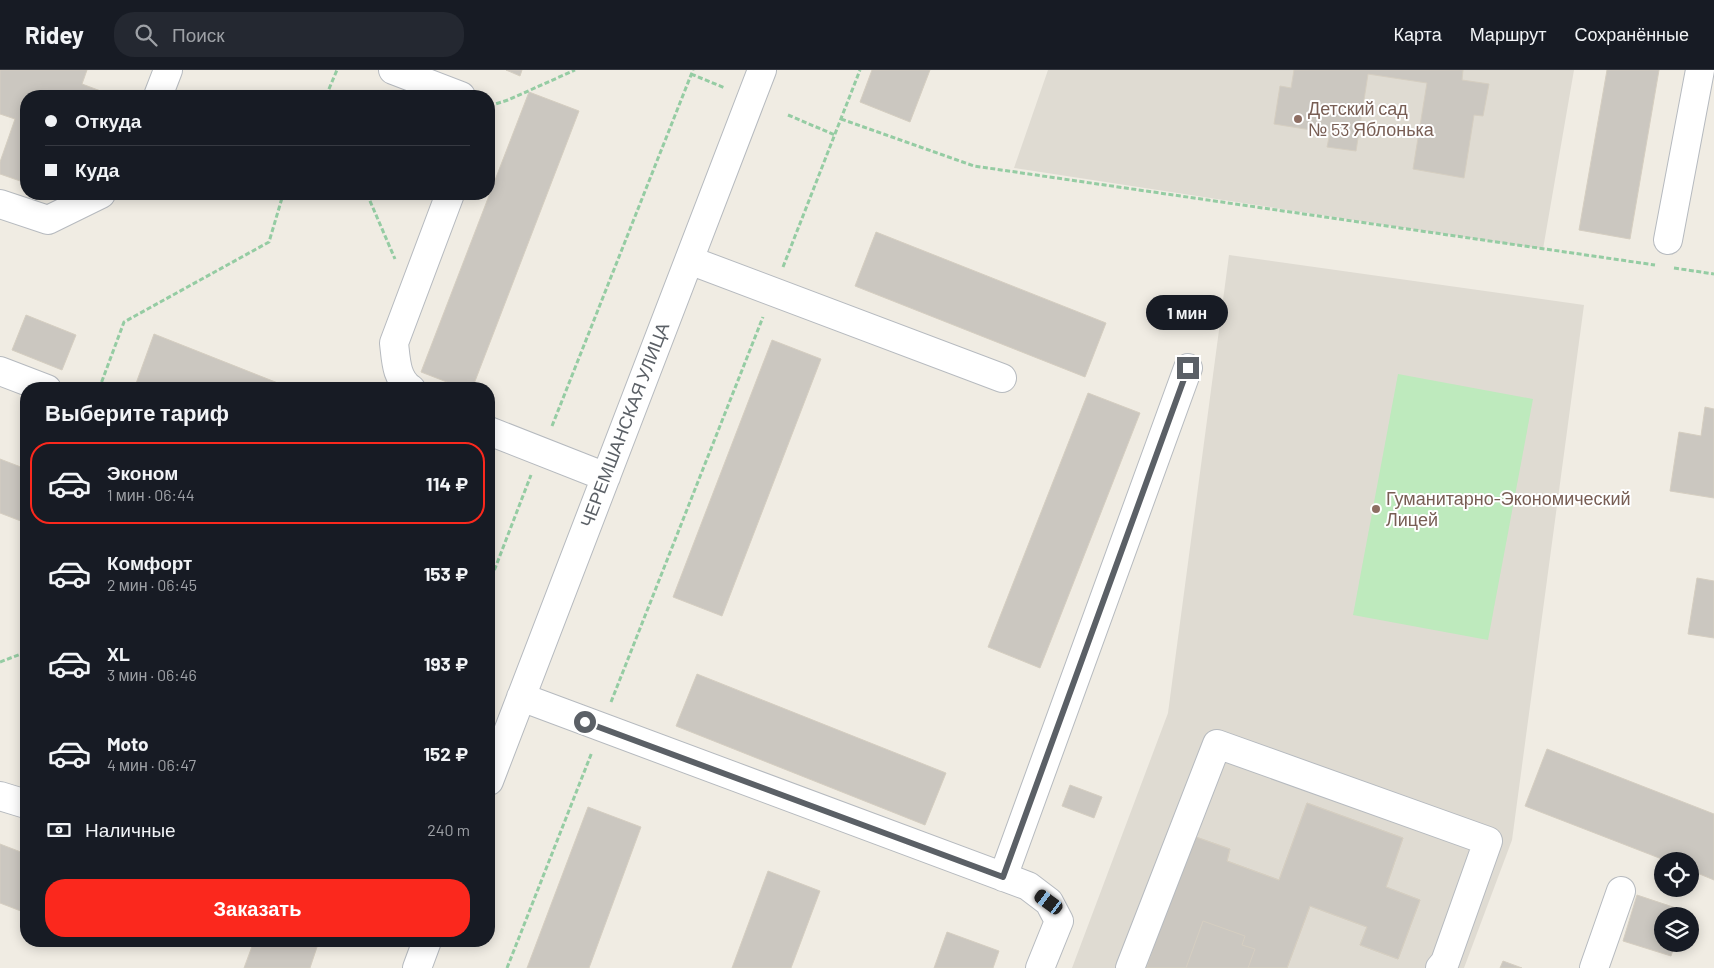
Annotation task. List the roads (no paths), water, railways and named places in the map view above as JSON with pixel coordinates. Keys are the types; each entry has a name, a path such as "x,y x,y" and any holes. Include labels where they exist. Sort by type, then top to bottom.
{"street":[{"path":"160,90 168,70"},
{"path":"392,70 445,90"},
{"name":"ЧЕРЕМШАНСКАЯ УЛИЦА","path":"495,765 762,70"},
{"path":"1668,240 1700,70"},
{"path":"0,204 48,220 89,200"},
{"path":"404,382 396,367 394,343 448,200"},
{"path":"689,260 1002,378"},
{"path":"1003,877 1188,368"},
{"path":"0,371 29,382"},
{"path":"495,434 517,444 540,450 606,477"},
{"path":"521,698 1028,886 1049,902 1058,921 1040,968"},
{"path":"1130,968 1217,744 1488,841 1445,962 1440,968"},
{"path":"0,796 20,802"},
{"path":"1594,968 1621,891"},
{"path":"417,968 425,947"}],"place":[{"name":"Детский сад № 53 Яблонька","path":"1298,119"},
{"name":"Гуманитарно-Экономический Лицей","path":"1376,509"}]}
